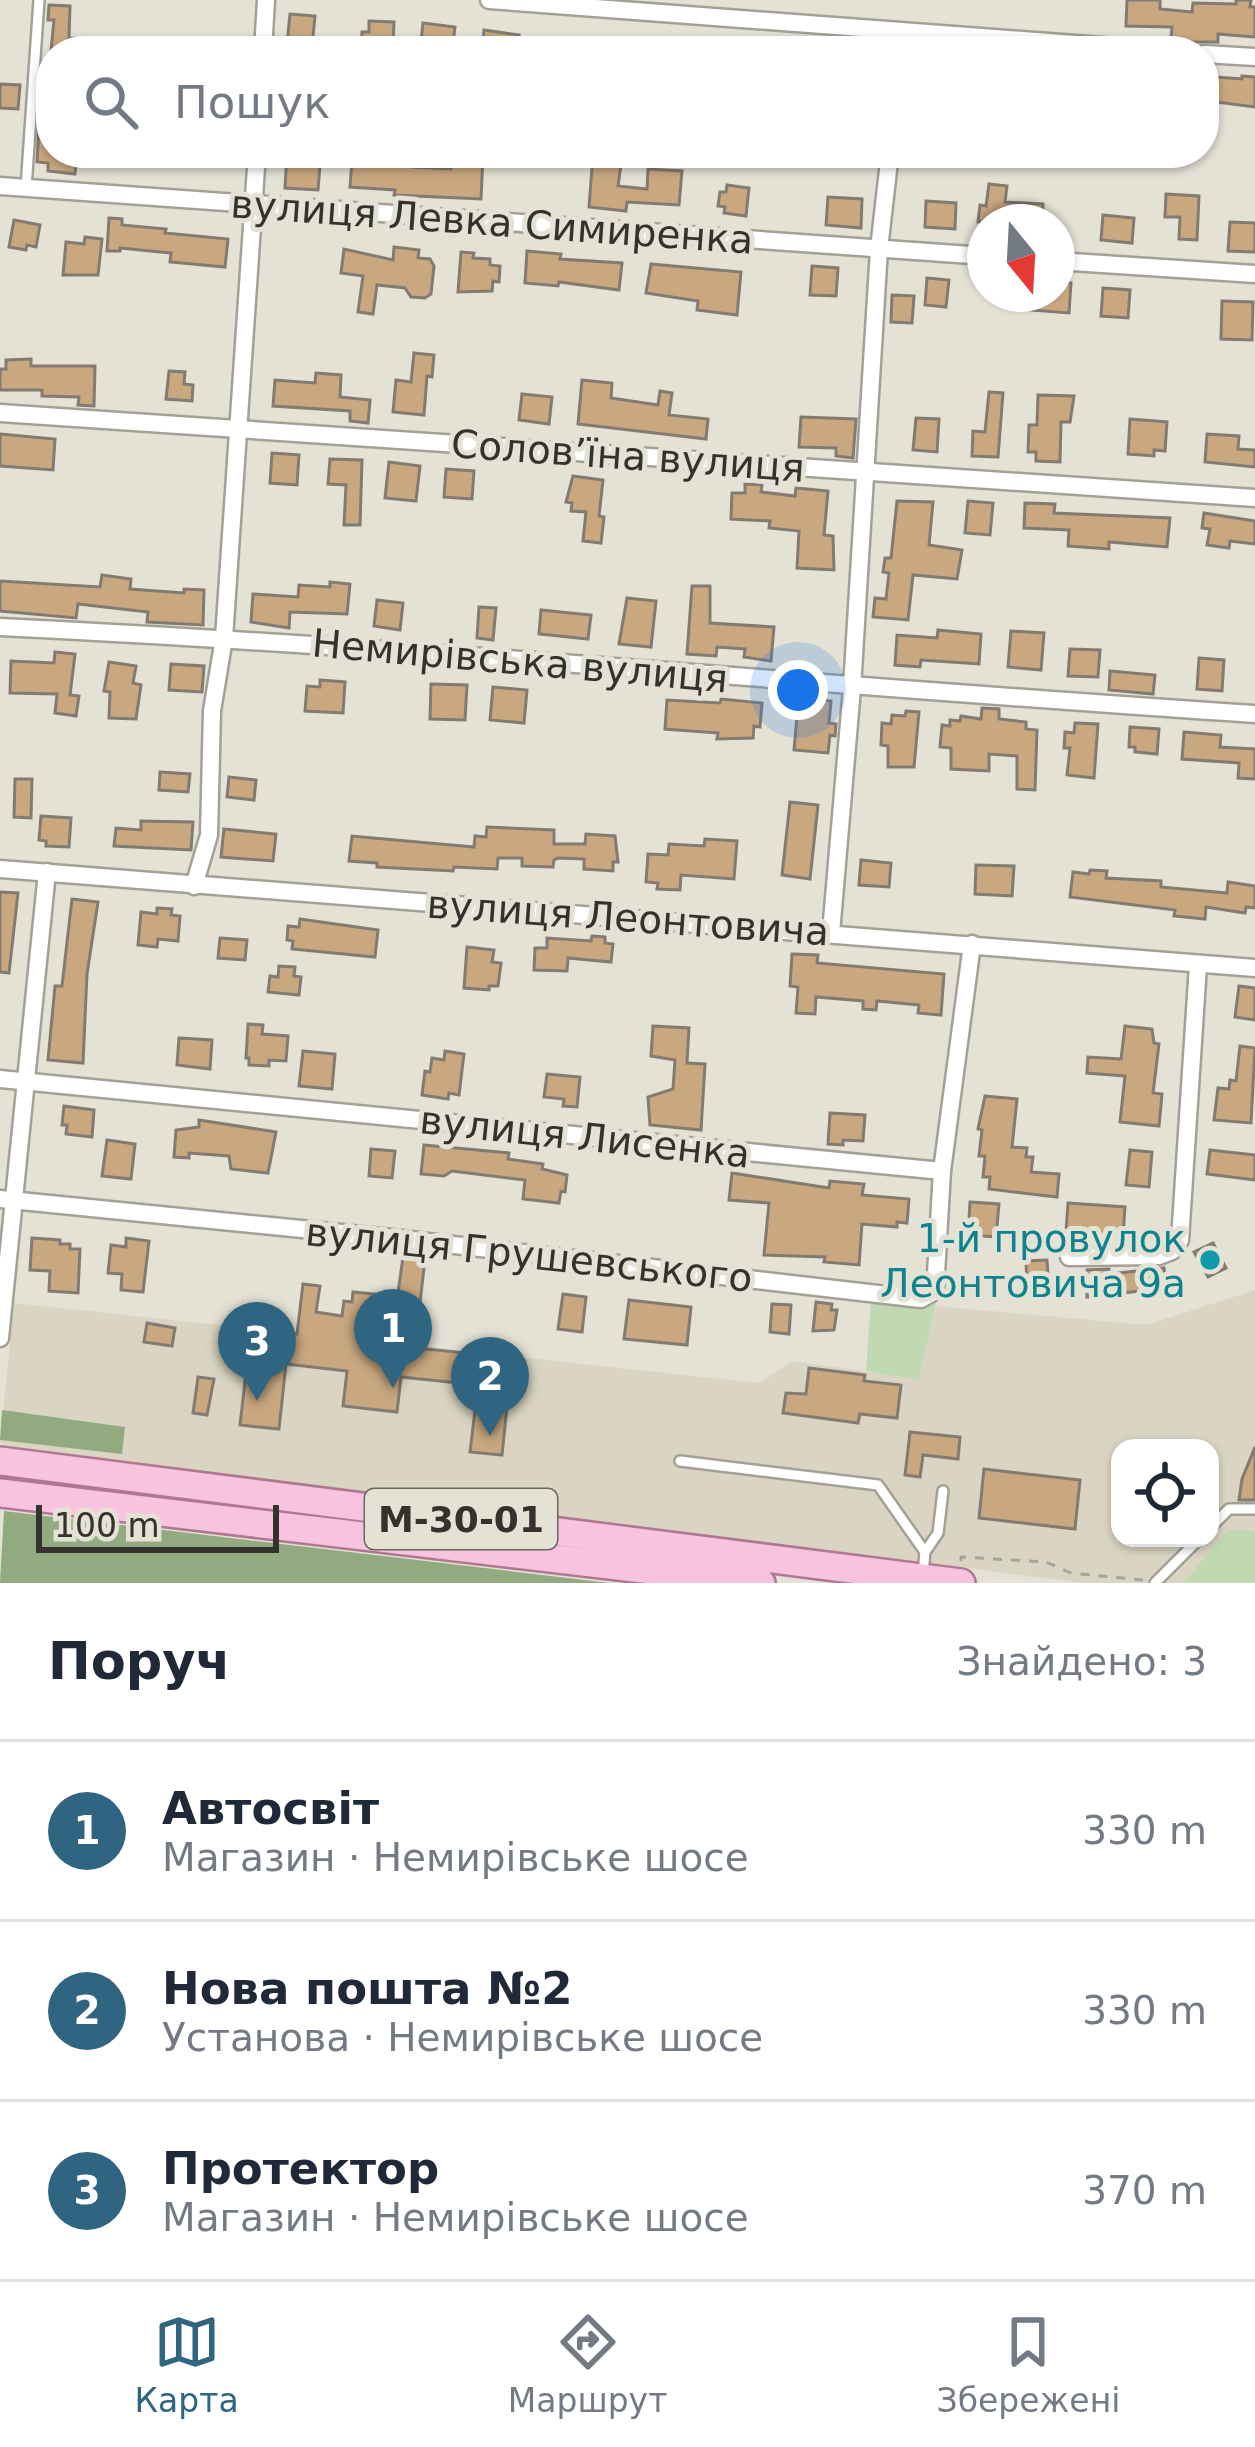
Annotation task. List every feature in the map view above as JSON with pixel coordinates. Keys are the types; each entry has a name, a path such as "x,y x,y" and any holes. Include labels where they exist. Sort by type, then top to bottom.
{"main road":[{"name":"М-30-01","path":"0,1461 923,1571 961,1570"},
{"name":"М-30-01","path":"0,1492 761,1583"}],"street":[{"path":"264,36 266,0"},
{"path":"489,0 844,36"},
{"path":"1219,55 1255,57"},
{"path":"194,886 208,835 212,711 224,638 256,168"},
{"path":"831,933 888,168"},
{"name":"вулиця Левка Симиренка","path":"0,186 967,255"},
{"path":"1075,262 1255,274"},
{"name":"Соловʼїна вулиця","path":"0,413 1255,498"},
{"name":"Немирівська вулиця","path":"0,627 224,638 852,688 1255,714"},
{"name":"вулиця Леонтовича","path":"0,868 1255,968"},
{"path":"0,1338 7,1200 28,1082 46,872"},
{"path":"942,1171 972,944"},
{"path":"1070,1257 1159,1256 1172,1251 1180,1240 1198,964"},
{"name":"вулиця Лисенка","path":"0,1079 942,1171"},
{"name":"вулиця Грушевського","path":"7,1200 403,1239 921,1299 935,1291 942,1171"}],"lane":[{"path":"37,36 39,0"},
{"path":"26,188 36,43"},
{"path":"680,1461 878,1485 923,1571"},
{"path":"923,1571 938,1533 943,1491"},
{"path":"1219,1518 1228,1509 1255,1509"},
{"path":"1156,1582 1191,1547"}],"path":[{"path":"961,1570 1046,1562 1071,1573 1156,1582"}],"shaded area":[{"path":"1255,1290 1255,1583 1084,1583 0,1442 14,1303 759,1383 792,1361 919,1379 936,1306 1147,1325"}],"green space":[{"path":"871,1300 936,1303 919,1380 866,1371"},
{"path":"2,1410 125,1427 122,1454 0,1440"},
{"path":"4,1511 610,1583 0,1583"},
{"path":"1228,1530 1255,1531 1255,1583 1183,1583 1214,1547 1219,1547"}],"building":[{"path":"1127,0 1160,0 1160,9 1192,12 1193,3 1251,0 1250,7 1255,7 1255,37 1171,36 1172,27 1126,26"},
{"path":"49,5 70,6 69,36 52,36 54,20 48,20"},
{"path":"290,14 315,16 313,36 288,36"},
{"path":"369,21 394,22 393,36 362,36 369,32"},
{"path":"423,23 455,27 454,36 422,36"},
{"path":"484,30 519,35 519,36 483,36"},
{"path":"1219,77 1255,77 1255,107 1219,102"},
{"path":"0,84 20,85 18,109 0,108"},
{"path":"48,168 76,168 75,174"},
{"path":"286,168 320,168 318,190 285,188"},
{"path":"351,168 482,168 481,199 394,195 395,190 350,187"},
{"path":"592,168 621,168 618,186 647,189 648,169 682,171 679,205 627,202 626,211 589,207"},
{"path":"989,184 1007,186 1005,202 1043,204 986,204"},
{"path":"727,185 749,188 746,216 724,213 725,207 718,206 720,192 726,192"},
{"path":"1166,194 1199,196 1197,240 1179,239 1180,217 1165,217"},
{"path":"828,197 862,199 861,228 826,225"},
{"path":"926,201 956,203 955,229 925,227"},
{"path":"1103,215 1134,218 1132,243 1101,240"},
{"path":"109,218 122,219 122,225 166,229 165,233 228,239 225,267 170,262 171,253 107,251"},
{"path":"14,220 40,225 36,247 9,247"},
{"path":"1230,222 1255,223 1255,252 1228,251"},
{"path":"85,237 102,239 98,275 63,275 66,242 84,244"},
{"path":"394,247 419,250 418,258 430,259 434,266 431,294 411,297 405,288 377,285 373,314 358,312 363,276 341,273 344,249 393,260"},
{"path":"527,251 561,254 560,259 622,263 619,290 525,283"},
{"path":"461,252 500,266 499,282 493,281 492,291 458,292"},
{"path":"651,264 741,272 737,315 697,310 698,301 646,293"},
{"path":"812,266 838,268 836,296 810,295"},
{"path":"927,278 949,280 946,307 925,305"},
{"path":"1103,288 1130,290 1128,318 1101,316"},
{"path":"892,295 914,296 912,323 891,322"},
{"path":"1222,301 1253,302 1252,340 1221,339"},
{"path":"414,353 434,355 424,415 393,412 396,380 411,382"},
{"path":"31,359 31,366 95,366 94,406 78,405 79,397 42,396 42,390 0,390 0,369 6,369 6,360"},
{"path":"169,371 185,372 184,384 193,385 192,401 166,399"},
{"path":"316,373 341,375 340,397 370,400 368,423 350,421 350,411 273,406 275,380 315,383"},
{"path":"582,380 612,383 611,398 658,405 660,391 672,393 669,415 708,419 706,439 578,424"},
{"path":"989,392 1003,393 998,457 972,456 973,431 985,432"},
{"path":"522,394 552,397 549,424 519,420"},
{"path":"1038,395 1074,396 1070,422 1061,422 1060,462 1036,461 1036,452 1028,452 1029,425 1037,425"},
{"path":"801,417 856,419 853,458 836,456 836,448 799,447"},
{"path":"916,418 939,419 937,452 913,450"},
{"path":"1130,419 1167,422 1165,451 1154,450 1154,456 1128,454"},
{"path":"0,434 55,439 53,470 0,466"},
{"path":"1207,434 1239,436 1238,449 1255,450 1255,467 1205,462"},
{"path":"272,453 299,455 297,485 270,483"},
{"path":"330,459 362,460 360,525 344,525 346,485 328,484"},
{"path":"389,462 420,466 416,501 385,498"},
{"path":"446,469 474,471 472,499 444,497"},
{"path":"573,476 603,480 601,543 583,541 586,512 571,511 572,503 566,502"},
{"path":"745,484 762,485 761,492 795,496 796,488 828,491 824,535 833,536 834,570 797,568 799,531 769,528 770,521 731,519 732,493 745,493"},
{"path":"897,501 933,502 929,545 962,550 957,579 913,575 908,620 873,617 875,598 886,599 889,573 883,572 885,558 891,558"},
{"path":"968,501 993,503 990,535 965,533"},
{"path":"1025,503 1055,504 1054,513 1170,518 1167,547 1109,542 1109,549 1068,546 1069,530 1024,528"},
{"path":"1204,513 1255,521 1255,544 1207,545 1210,529 1202,528"},
{"path":"102,575 131,579 130,589 204,590 203,625 147,622 148,612 78,604 76,618 0,611 0,581 100,587"},
{"path":"330,582 350,584 347,614 290,612 289,628 251,622 253,594 298,597 299,585 330,587"},
{"path":"692,586 710,586 710,623 774,627 771,661 744,657 745,649 717,647 716,656 687,654"},
{"path":"627,598 656,601 651,647 619,644"},
{"path":"377,600 403,603 400,630 374,626"},
{"path":"479,607 496,608 493,640 477,638"},
{"path":"541,610 591,615 588,639 539,634"},
{"path":"938,630 981,634 979,664 921,660 920,667 895,665 897,635 937,638"},
{"path":"1011,631 1044,633 1041,670 1008,667"},
{"path":"1070,649 1100,650 1098,677 1068,676"},
{"path":"55,652 75,654 70,695 79,696 76,716 55,713 57,694 10,693 11,661 54,663"},
{"path":"1199,658 1224,660 1222,691 1197,689"},
{"path":"109,662 136,666 133,683 141,685 136,719 109,718 110,692 104,691"},
{"path":"171,664 204,666 202,692 169,690"},
{"path":"1110,671 1155,675 1153,694 1109,690"},
{"path":"320,680 345,682 343,713 305,711 307,686 320,687"},
{"path":"431,684 467,685 465,720 430,719"},
{"path":"493,687 527,690 524,723 490,720"},
{"path":"721,699 762,703 760,727 754,726 753,738 717,739 718,733 665,729 667,700 720,703"},
{"path":"815,699 831,701 829,723 836,724 828,753 794,750 798,705 814,706"},
{"path":"982,708 999,709 999,719 1026,722 1026,729 1037,730 1035,790 1017,789 1017,756 989,754 989,771 951,769 951,748 940,747 942,725 950,726 950,720 960,721 961,716 981,719"},
{"path":"906,711 919,712 914,767 888,767 888,746 881,745 882,723 891,724 892,715 905,716"},
{"path":"1075,723 1098,724 1094,778 1067,775 1070,748 1064,748 1065,732 1074,733"},
{"path":"1130,727 1159,729 1157,754 1129,747"},
{"path":"1184,732 1221,735 1220,747 1255,749 1255,779 1238,778 1239,763 1182,759"},
{"path":"160,772 190,774 188,792 159,790"},
{"path":"229,777 256,780 254,800 227,797"},
{"path":"15,779 32,779 31,818 14,817"},
{"path":"790,802 818,805 810,879 782,875"},
{"path":"41,816 71,818 69,847 46,846 46,841 39,840"},
{"path":"141,821 193,822 191,850 114,846 116,828 141,830"},
{"path":"487,827 554,830 554,844 585,844 586,834 615,836 618,862 613,862 613,871 584,869 584,859 558,858 553,867 522,866 522,858 498,858 497,869 454,867 453,871 349,861 352,836 474,847 475,836 486,837"},
{"path":"224,829 276,834 273,861 221,857"},
{"path":"705,839 737,841 734,879 681,875 680,890 657,889 658,883 646,882 648,854 668,855 669,844 704,846"},
{"path":"861,860 891,863 889,887 859,885"},
{"path":"976,865 1014,866 1012,896 975,894"},
{"path":"1090,870 1107,871 1106,878 1161,881 1161,887 1227,893 1228,882 1255,886 1255,908 1246,907 1245,913 1206,907 1205,919 1174,916 1175,910 1070,897 1073,872 1089,874"},
{"path":"0,892 18,893 9,973 0,972"},
{"path":"72,899 98,902 87,974 83,1063 48,1060 55,986 62,986"},
{"path":"157,908 172,909 171,915 180,916 178,941 158,939 157,947 138,945 141,912 157,914"},
{"path":"300,919 378,930 375,957 292,949 288,926 299,927"},
{"path":"592,936 605,937 605,943 613,944 611,962 568,958 567,971 534,970 535,948 547,948 547,938 591,941"},
{"path":"220,938 247,940 245,960 218,958"},
{"path":"467,947 494,950 492,962 501,963 498,986 464,988"},
{"path":"792,954 818,955 817,963 944,974 941,1015 918,1013 919,1005 877,1001 876,1010 863,1009 863,1001 816,997 815,1014 796,1013 798,987 790,986"},
{"path":"279,966 295,967 294,976 301,977 299,995 268,992 270,976 278,977"},
{"path":"1239,986 1255,988 1255,1020 1235,1017"},
{"path":"248,1024 263,1025 262,1034 288,1036 286,1061 249,1065"},
{"path":"653,1026 689,1028 687,1063 705,1064 701,1130 650,1125 648,1097 673,1089 675,1060 651,1056"},
{"path":"1125,1026 1152,1029 1154,1043 1159,1044 1153,1093 1162,1094 1159,1126 1120,1122 1125,1076 1087,1073 1088,1057 1121,1059"},
{"path":"179,1038 212,1040 210,1069 177,1065"},
{"path":"1240,1046 1255,1048 1251,1123 1214,1120 1218,1088 1229,1089 1230,1080 1236,1081"},
{"path":"303,1051 335,1054 332,1089 299,1086"},
{"path":"445,1051 464,1054 459,1095 449,1093 448,1099 422,1095 425,1071 430,1072 432,1058 444,1060"},
{"path":"547,1074 580,1077 577,1107 563,1106 564,1099 544,1097"},
{"path":"985,1096 1017,1099 1012,1147 1027,1148 1026,1157 1033,1157 1031,1172 1059,1174 1057,1197 989,1189 990,1177 983,1177 985,1156 979,1156 982,1130 978,1129"},
{"path":"64,1106 94,1110 92,1137 66,1134"},
{"path":"830,1113 865,1115 863,1141 828,1144"},
{"path":"199,1120 276,1132 268,1173 231,1169 229,1156 189,1153 189,1158 174,1157 176,1130 199,1127"},
{"path":"107,1140 135,1144 131,1179 102,1176"},
{"path":"424,1145 509,1153 508,1159 543,1164 542,1169 567,1175 565,1192 561,1191 559,1203 523,1199 525,1180 452,1171 444,1176 421,1174"},
{"path":"371,1149 395,1151 392,1178 369,1176"},
{"path":"1130,1150 1152,1152 1149,1187 1126,1185"},
{"path":"1210,1150 1255,1155 1255,1180 1207,1174"},
{"path":"732,1173 829,1188 830,1181 864,1184 862,1195 909,1199 907,1223 897,1222 897,1227 862,1224 859,1265 824,1262 825,1257 764,1255 769,1203 729,1200"},
{"path":"970,1202 999,1204 996,1237 968,1235"},
{"path":"1068,1203 1125,1207 1123,1236 1066,1231"},
{"path":"32,1238 60,1240 60,1244 70,1244 70,1249 80,1249 78,1293 49,1291 50,1271 30,1270"},
{"path":"126,1238 149,1241 143,1292 121,1290 122,1274 108,1273 111,1245 126,1247"},
{"name":"1-й провулок Леонтовича 9а","path":"1213,1243 1226,1268 1208,1277 1194,1252"},
{"path":"403,1257 425,1259 420,1303 397,1300"},
{"path":"1047,1260 1049,1288 1027,1289 1026,1261"},
{"path":"1164,1268 1167,1288 1087,1297 1087,1270 1109,1269 1109,1274"},
{"path":"303,1284 320,1286 316,1312 342,1316 344,1301 352,1302 353,1292 395,1296 389,1345 512,1358 502,1455 470,1452 478,1385 401,1377 397,1412 343,1406 347,1371 286,1364 279,1429 240,1425 251,1329 297,1334"},
{"path":"563,1294 586,1297 582,1332 558,1329"},
{"path":"629,1300 691,1307 687,1345 624,1339"},
{"path":"816,1302 832,1304 831,1310 837,1310 834,1330 813,1331"},
{"path":"772,1304 791,1305 789,1334 770,1332"},
{"path":"147,1323 175,1328 172,1346 144,1342"},
{"path":"809,1368 901,1385 897,1418 860,1414 858,1423 783,1413 786,1393 806,1394"},
{"path":"198,1377 214,1379 207,1415 193,1413"},
{"path":"910,1432 960,1437 958,1459 923,1455 920,1477 905,1475"},
{"path":"1255,1447 1255,1500 1239,1500 1242,1479"},
{"path":"984,1469 1080,1480 1075,1529 979,1518"}],"place":[{"name":"1-й провулок Леонтовича 9а","path":"1210,1260"},
{"name":"Автосвіт","path":"393,1388"},
{"name":"Протектор","path":"257,1401"},
{"name":"Нова пошта №2","path":"490,1436"}]}
